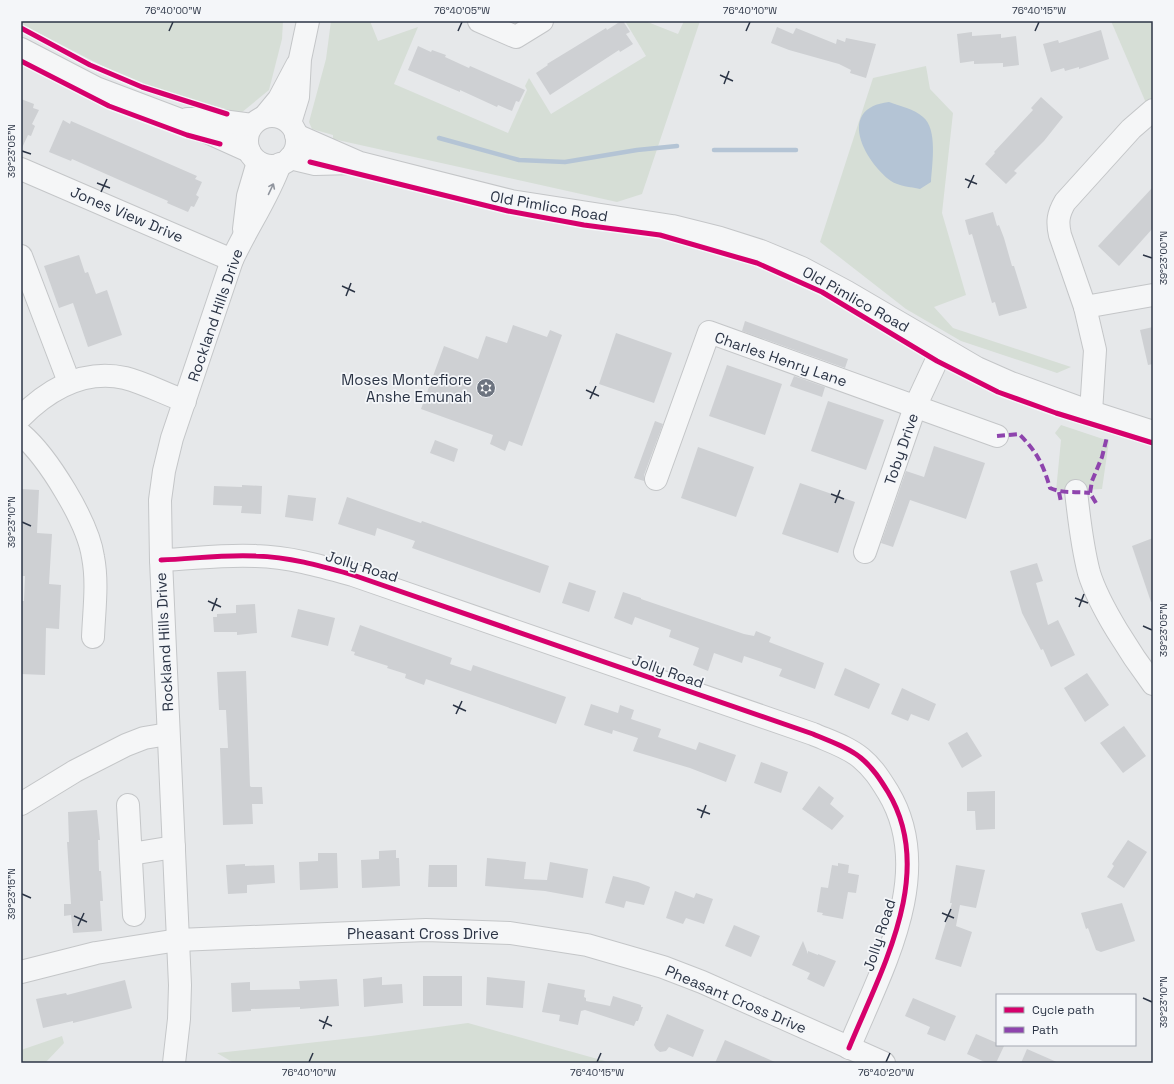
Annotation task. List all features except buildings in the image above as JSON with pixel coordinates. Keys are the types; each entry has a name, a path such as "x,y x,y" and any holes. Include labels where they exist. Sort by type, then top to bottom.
{"street":[{"path":"21,49 96,88 178,119 253,156 269,166 285,161 296,147 293,129 298,97 300,59 308,21"},
{"path":"479,21 516,37 538,22"},
{"path":"253,156 247,135 279,99 300,59"},
{"path":"1091,412 1095,350 1085,307 1060,235 1058,223 1059,212 1065,202 1131,129 1153,110"},
{"path":"178,119 259,121 276,116 293,129"},
{"name":"Old Pimlico Road","path":"293,129 360,163 511,201 672,226 720,238 754,249 802,268 847,292 942,349 1011,383 1091,412 1153,432"},
{"name":"Rockland Hills Drive","path":"244,234 253,156"},
{"name":"Old Pimlico Road","path":"285,161 315,164 360,163"},
{"name":"Rockland Hills Drive","path":"174,1063 179,1019 178,940 168,734 160,500 172,438 232,260 244,234 264,202 285,161"},
{"name":"Jones View Drive","path":"21,169 232,260"},
{"path":"21,256 69,382"},
{"path":"1085,307 1153,295"},
{"name":"Charles Henry Lane","path":"656,479 709,332 997,436"},
{"name":"Toby Drive","path":"864,552 916,407 942,349"},
{"path":"21,417 52,391 69,382 90,377 108,376 125,378 184,401"},
{"path":"21,434 43,457 77,514 87,536 93,557 95,577 93,637"},
{"path":"1076,491 1082,544 1090,575 1104,607 1153,684"},
{"name":"Jolly Road","path":"161,560 256,556 289,559 353,575 813,734 839,745 861,758 877,774 893,801 904,827 907,852 906,884 901,915 891,946 849,1048"},
{"path":"21,804 75,770 126,745 144,738 168,734"},
{"path":"128,805 134,915"},
{"path":"131,854 174,847"},
{"name":"Pheasant Cross Drive","path":"21,972 96,953 178,940 426,930 510,933 550,938 625,954 664,967 884,1063"}],"shaded area":[{"path":"21,21 283,21 282,39 269,90 241,113 177,96 124,77 21,24"},
{"path":"331,21 370,21 378,41 418,27 394,84 508,133 527,90 525,86 529,78 551,114 646,56 625,21 645,21 678,34 684,21 700,21 642,194 617,202 333,139 333,135 312,129 309,122 326,59"},
{"path":"1111,21 1153,21 1153,98 1146,103"},
{"path":"926,66 930,89 953,113 942,213 966,295 934,307 953,328 1071,367 1057,373 961,341 906,309 820,242 873,78"},
{"path":"1061,425 1109,441 1102,489 1056,491 1061,440 1055,433"},
{"path":"468,1023 612,1063 234,1063 217,1053 371,1036"},
{"path":"62,1036 64,1043 45,1063 21,1063 21,1050"}],"water":[{"path":"889,102 919,114 928,123 931,130 933,157 931,182 920,189 891,181 872,161 860,136 859,124 863,114 873,106"}],"waterway":[{"path":"439,138 519,160 565,162 637,150 677,146"},
{"path":"714,150 796,150"}],"marked path":[{"path":"997,436 1019,434 1039,459 1050,488 1065,492 1090,493"},
{"path":"1096,503 1090,493 1092,481 1102,457 1107,437"},
{"path":"1059,492 1061,502"}],"cycle path":[{"path":"21,28 90,65 142,87 227,114"},
{"path":"21,61 109,106 187,135 220,144"},
{"path":"310,162 508,211 584,225 660,235 757,263 822,292 937,361 998,392 1056,413 1153,443"},
{"path":"161,560 232,556 269,557 305,562 353,575 813,734 838,744 856,754 873,770 888,792 902,823 907,855 906,888 899,921 888,954 849,1048"}],"place":[{"name":"Moses Montefiore Anshe Emunah","path":"486,388"}]}
